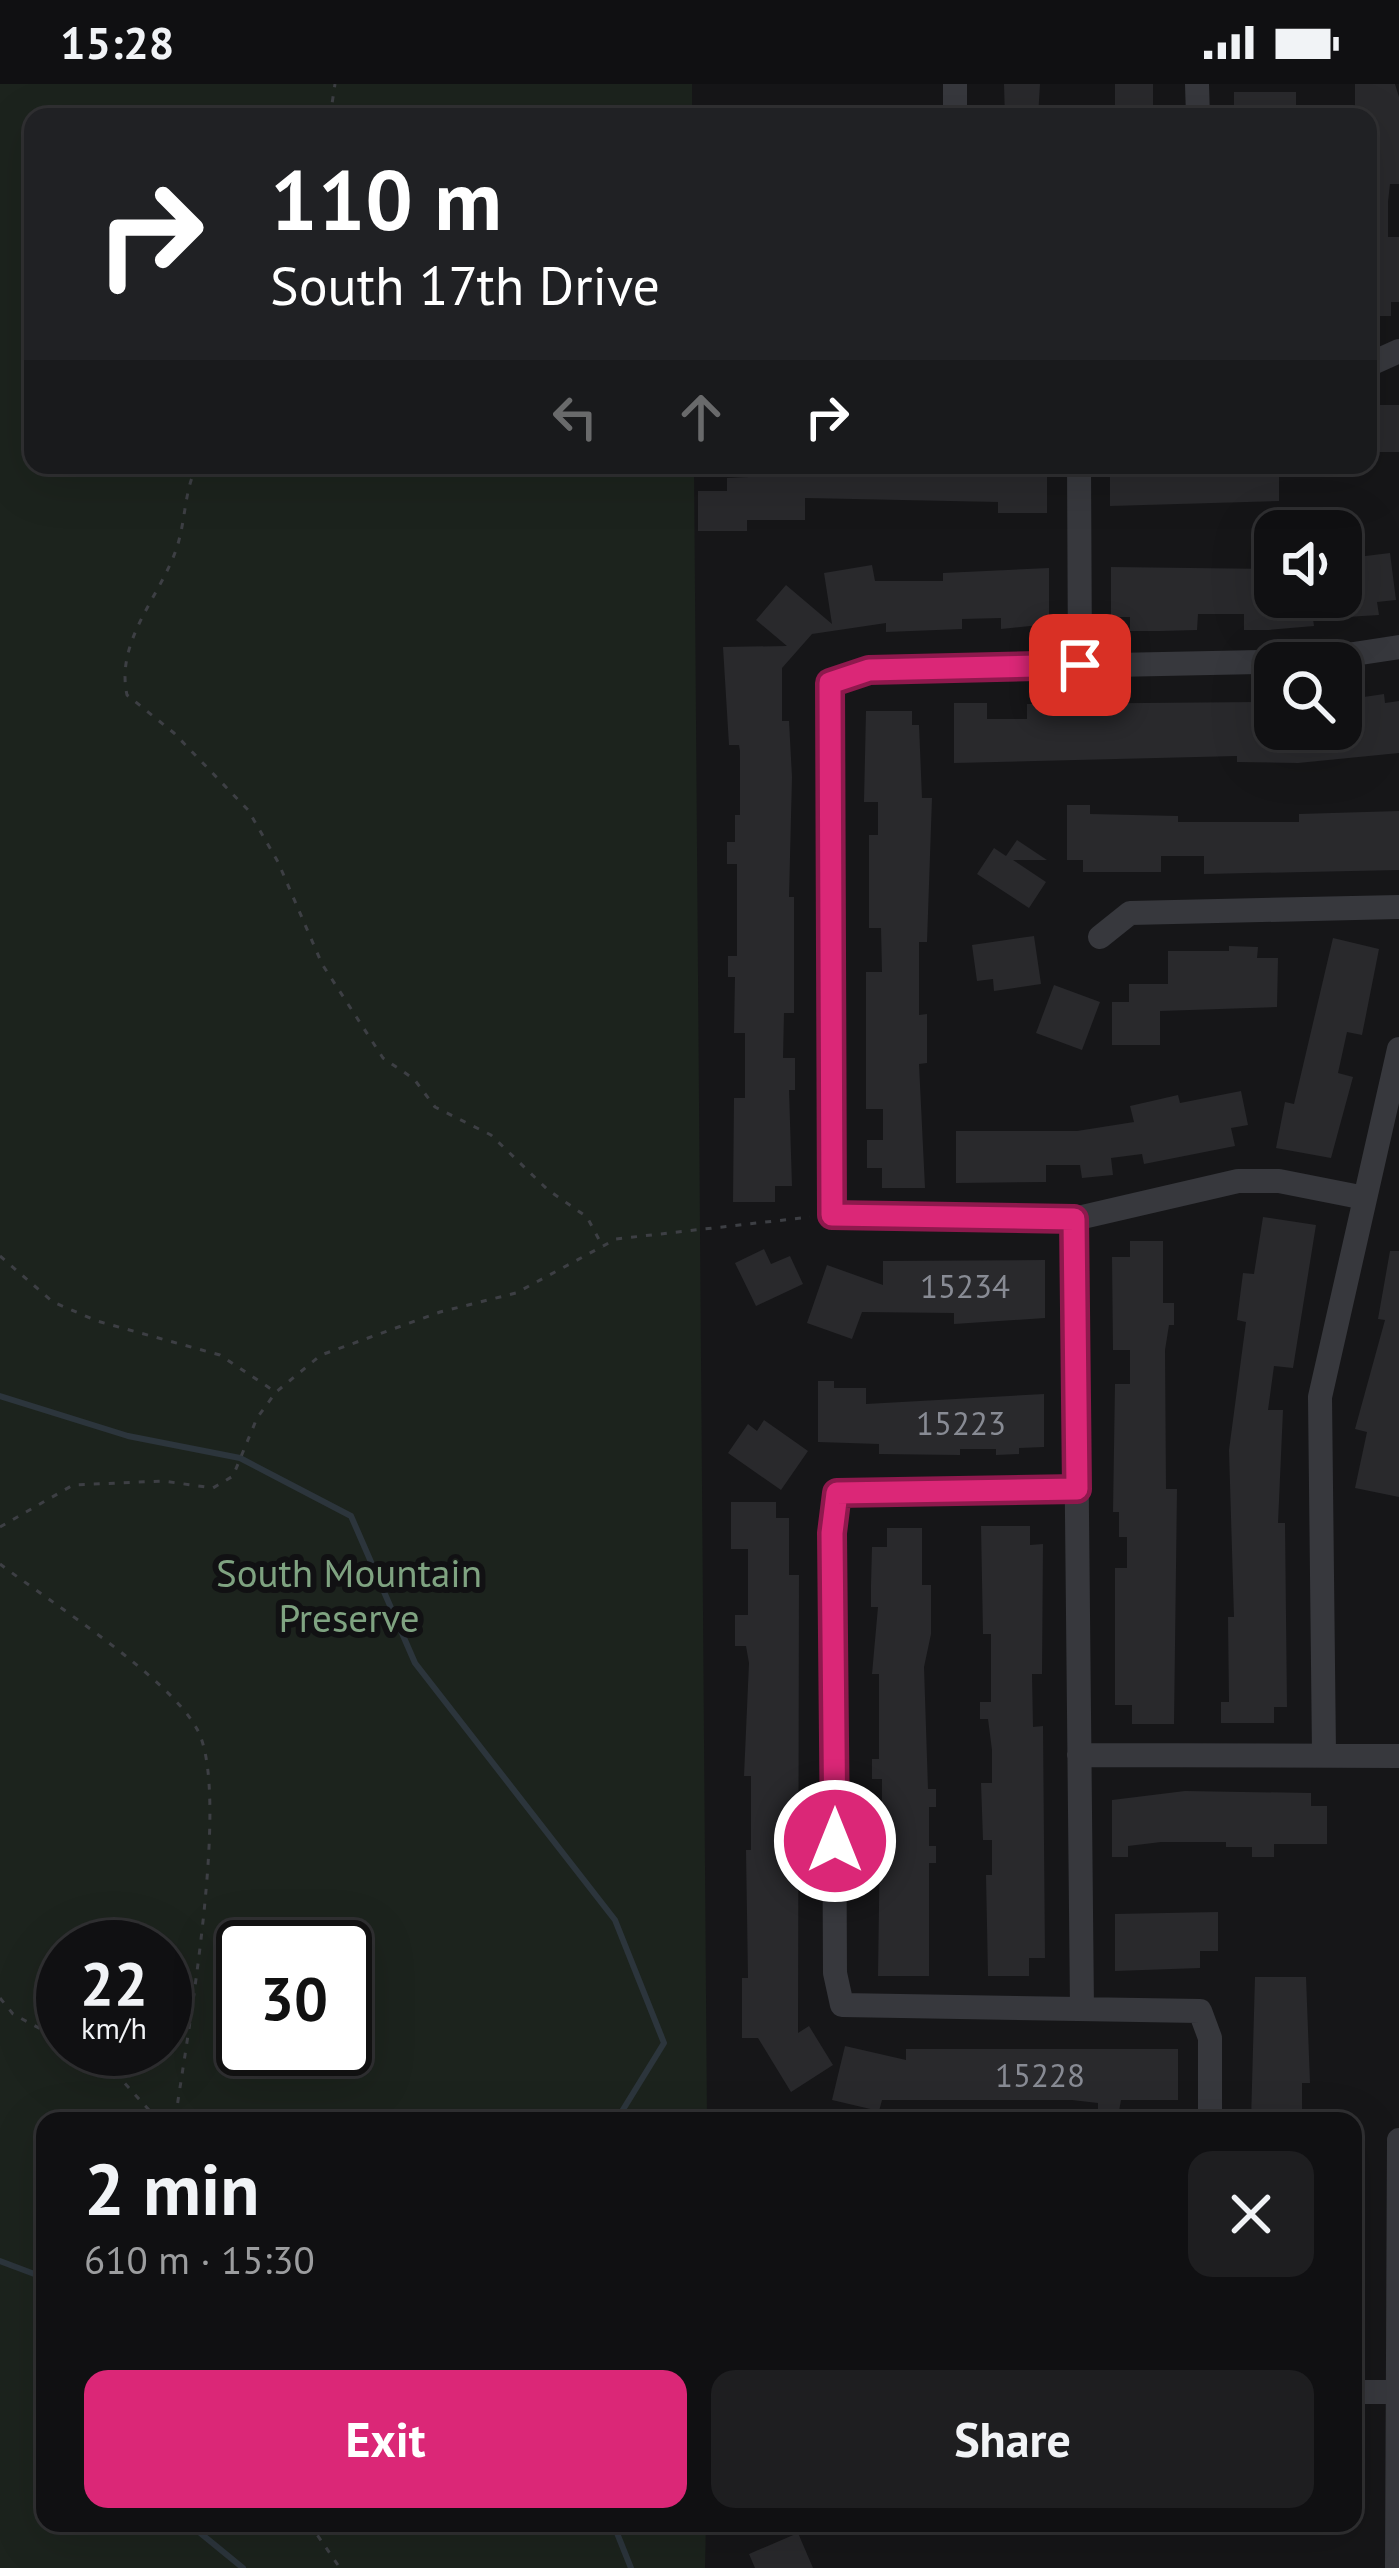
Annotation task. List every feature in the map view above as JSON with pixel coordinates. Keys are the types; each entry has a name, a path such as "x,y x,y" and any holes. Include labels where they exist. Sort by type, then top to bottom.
{"street":[{"path":"1079,474 1080,665"},
{"path":"1365,1198 1279,1181 1238,1181 1074,1219 832,1215 830,683 869,670 1308,661 1399,647"},
{"path":"1100,937 1130,913 1399,907"},
{"path":"1324,1753 1320,1397 1399,1048"},
{"path":"1074,1219 1082,2009"},
{"path":"1077,1489 837,1493 832,1533 835,1972 842,2006 1200,2011 1210,2038 1210,2112"},
{"path":"1079,1754 1399,1756"},
{"path":"1396,2568 1399,2140"},
{"path":"1362,2392 1396,2392"}],"path":[{"path":"195,474 177,546 126,658 127,695 174,733 248,809 278,862 322,964 383,1058 414,1079 435,1107 491,1135 587,1217 603,1247"},
{"path":"0,1526 73,1485 163,1481 213,1488 233,1476 257,1418 276,1393 321,1355 356,1338 516,1293 616,1239 832,1215"},
{"path":"0,1256 53,1302 97,1321 220,1355 276,1393"},
{"path":"0,1564 168,1694 197,1728 206,1754 208,1877 176,2112"},
{"path":"0,1998 13,2014 36,2026"},
{"path":"118,2076 152,2112"},
{"path":"315,2532 340,2568"}],"green space":[{"name":"South Mountain Preserve","path":"0,84 692,84 692,108 24,108 24,474 694,474 707,2112 36,2112 36,2532 706,2532 705,2568 0,2568"}],"building":[{"path":"1004,84 1040,84 1039,108 1005,108"},
{"path":"1115,84 1153,84 1153,108 1115,108"},
{"path":"1355,84 1395,84 1399,184 1390,184 1388,237 1399,237 1399,302 1391,302 1391,316 1377,316 1377,108 1355,108"},
{"path":"1234,92 1296,92 1296,108 1234,108"},
{"path":"1377,405 1399,405 1399,452 1377,452"},
{"path":"1047,474 1047,513 998,513 998,502 805,498 805,520 747,520 747,531 698,531 698,491 727,491 727,478"},
{"path":"1110,474 1279,474 1279,501 1110,506"},
{"path":"1390,553 1396,600 1377,602 1379,615 1362,616 1362,556"},
{"path":"872,565 875,581 943,581 943,573 1049,568 1049,624 1001,629 1001,618 962,619 962,629 886,632 886,623 812,634 782,668 782,721 789,721 792,777 789,897 794,897 794,1013 784,1013 783,1058 795,1058 795,1090 789,1090 792,1186 775,1186 775,1202 733,1202 734,1098 745,1098 745,1033 734,1033 735,977 728,977 728,956 737,956 737,864 727,864 727,842 735,842 735,815 740,815 740,751 739,745 729,745 723,647 787,646 756,620 786,585 832,624 824,573"},
{"path":"1111,567 1254,569 1254,618 1330,618 1313,619 1314,626 1244,630 1244,614 1198,614 1197,630 1130,631 1130,617 1111,617"},
{"path":"1384,694 1385,703 1399,701 1399,753 1298,763 1237,762 1237,756 954,763 954,703 987,703 987,719 1027,719 1027,704 1254,702 1254,750 1362,750 1362,697"},
{"path":"866,711 912,711 912,725 919,725 922,798 932,798 927,942 919,942 919,1015 927,1014 927,1063 919,1064 925,1188 882,1188 882,1168 867,1168 867,1140 883,1140 883,1109 866,1109 866,972 882,972 881,928 869,928 869,835 878,835 878,802 864,802"},
{"path":"1067,805 1090,805 1090,814 1178,816 1178,822 1299,822 1299,814 1399,811 1399,870 1204,874 1204,856 1161,856 1161,872 1083,872 1083,860 1067,860"},
{"path":"1017,840 1047,860 1013,860 1046,882 1029,908 977,874 994,848 1006,856"},
{"path":"1034,936 1041,984 994,991 993,979 977,981 972,945"},
{"path":"1333,938 1379,949 1362,1035 1347,1032 1338,1073 1353,1077 1331,1158 1276,1148 1285,1102 1294,1104"},
{"path":"1229,946 1258,947 1257,958 1278,958 1277,1007 1160,1011 1160,1045 1112,1045 1112,1002 1129,1002 1129,984 1168,984 1168,951 1229,951"},
{"path":"1054,985 1100,1002 1082,1050 1036,1033"},
{"path":"1241,1091 1248,1125 1231,1128 1235,1146 1144,1164 1142,1154 1111,1158 1113,1175 1082,1178 1080,1165 1046,1165 1046,1182 956,1183 956,1131 1077,1131 1134,1122 1130,1106 1178,1095 1180,1103"},
{"path":"1263,1217 1316,1225 1293,1368 1274,1366 1268,1410 1283,1410 1278,1523 1285,1523 1287,1707 1274,1707 1274,1723 1221,1723 1221,1702 1229,1702 1228,1617 1234,1617 1229,1450 1246,1322 1237,1320 1243,1273 1254,1274"},
{"path":"1130,1241 1163,1241 1163,1303 1174,1303 1174,1325 1169,1325 1165,1350 1166,1489 1177,1489 1174,1724 1132,1724 1132,1705 1115,1705 1115,1568 1127,1568 1127,1537 1119,1537 1119,1512 1113,1512 1115,1384 1130,1384 1130,1350 1113,1350 1112,1257 1130,1257"},
{"path":"764,1249 771,1264 790,1256 803,1284 756,1306 735,1263"},
{"path":"1390,1251 1399,1251 1399,1497 1355,1488 1367,1432 1355,1429 1385,1320 1378,1319"},
{"path":"1045,1260 1045,1318 954,1324 954,1313 862,1312 852,1339 807,1323 827,1265 883,1285 883,1261"},
{"path":"818,1381 834,1381 834,1388 866,1388 866,1404 1044,1394 1044,1447 996,1455 996,1449 960,1449 960,1455 879,1454 879,1444 818,1442"},
{"path":"764,1420 808,1451 781,1490 728,1453 748,1424 757,1431"},
{"path":"731,1502 776,1502 776,1518 789,1518 789,1575 799,1575 798,2033 809,2026 833,2065 791,2092 758,2038 742,2038 742,1978 748,1978 746,1850 751,1850 751,1776 744,1776 749,1663 746,1646 735,1646 735,1615 748,1615 748,1549 731,1549"},
{"path":"981,1526 1030,1526 1030,1545 1043,1544 1042,1674 1032,1674 1033,1727 1043,1726 1045,1958 1029,1958 1029,1976 988,1976 986,1875 992,1875 992,1840 983,1840 981,1783 992,1783 992,1750 988,1719 980,1719 980,1702 991,1702 991,1634 983,1634"},
{"path":"887,1528 922,1528 922,1585 931,1585 931,1634 924,1667 928,1789 936,1789 936,1807 929,1807 929,1846 936,1846 936,1863 929,1863 929,1976 878,1976 880,1837 872,1837 872,1816 882,1816 882,1779 872,1779 872,1759 879,1759 879,1674 872,1674 878,1607 871,1607 871,1585 872,1547 887,1547"},
{"path":"1185,1791 1311,1793 1311,1806 1327,1806 1327,1844 1274,1844 1274,1857 1252,1857 1252,1847 1226,1847 1226,1842 1161,1842 1128,1846 1128,1857 1112,1857 1112,1800"},
{"path":"1218,1912 1218,1951 1200,1951 1200,1968 1115,1971 1115,1914"},
{"path":"1255,1977 1306,1977 1310,2083 1302,2083 1302,2112 1251,2112"},
{"path":"845,2046 906,2060 906,2049 1178,2049 1178,2100 1121,2100 1119,2111 1098,2111 1098,2103 1072,2100 882,2100 879,2111 832,2100"},
{"path":"798,2533 813,2568 755,2568 749,2554"}],"waterway":[{"path":"0,1396 128,1436 240,1458 351,1516 415,1663 615,1920 664,2043 622,2112"},
{"path":"0,2261 36,2275"},
{"path":"199,2532 243,2568"},
{"path":"617,2532 631,2568"}],"route":[{"path":"835,1841 832,1533 837,1493 1077,1489 1074,1219 832,1215 830,683 869,670 1080,665"}]}
